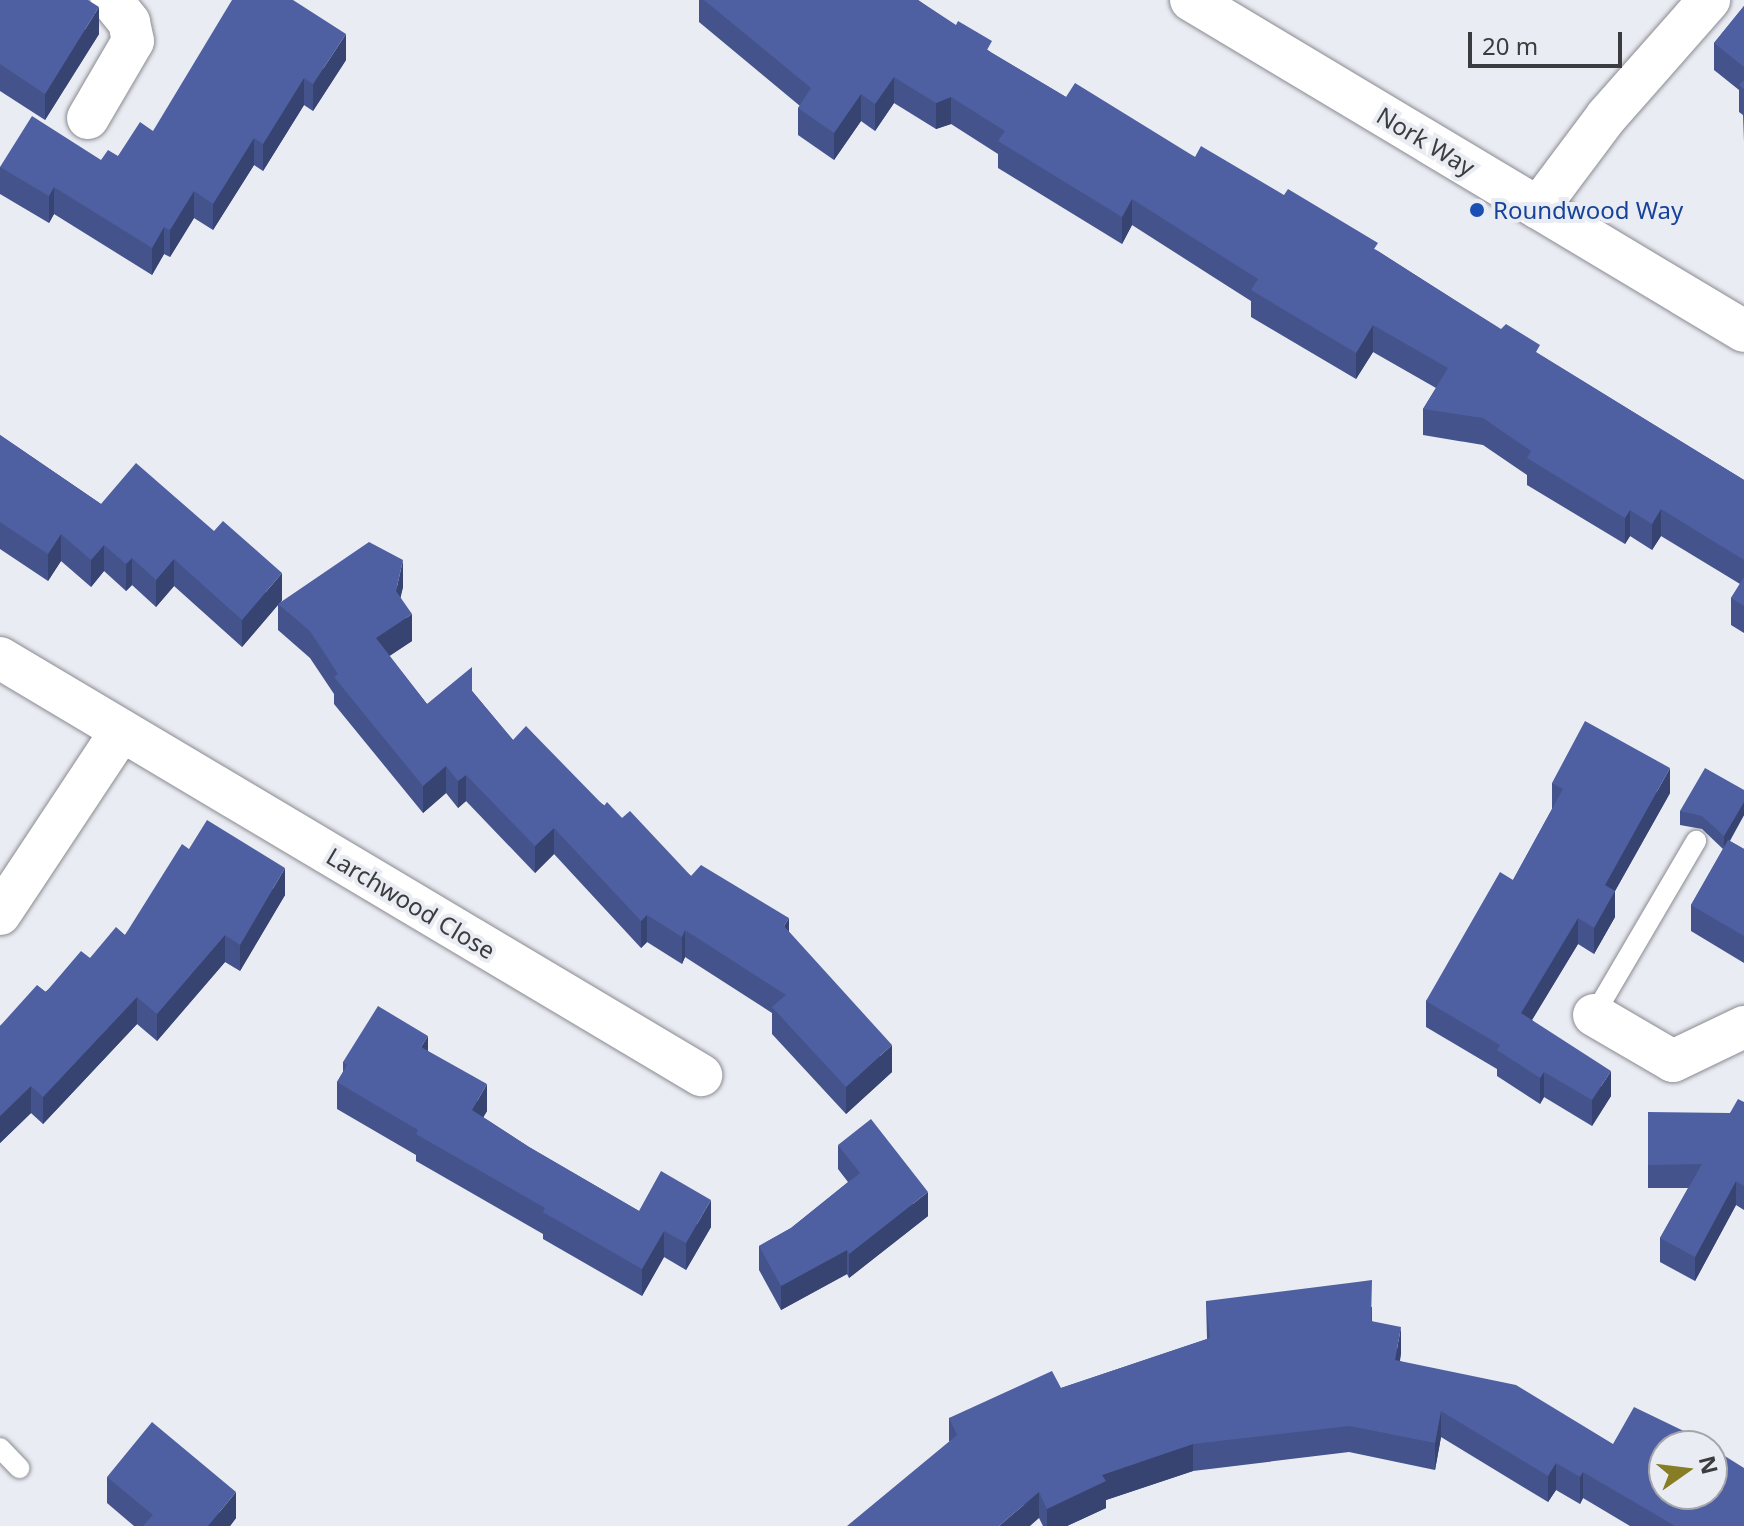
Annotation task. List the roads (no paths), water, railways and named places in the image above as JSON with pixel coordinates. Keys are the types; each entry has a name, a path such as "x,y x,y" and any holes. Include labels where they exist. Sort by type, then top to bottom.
{"street":[{"path":"88,118 133,41 129,22 111,0"},
{"name":"Nork Way","path":"1191,0 1744,331"},
{"path":"1538,208 1606,117 1709,0"},
{"name":"Larchwood Close","path":"0,658 701,1075"},
{"path":"0,914 121,731"},
{"path":"1594,1015 1673,1061 1744,1027"}],"lane":[{"path":"1594,1015 1696,841"},
{"path":"0,1448 19,1468"}],"place":[{"name":"Roundwood Way","path":"1477,210"}]}
